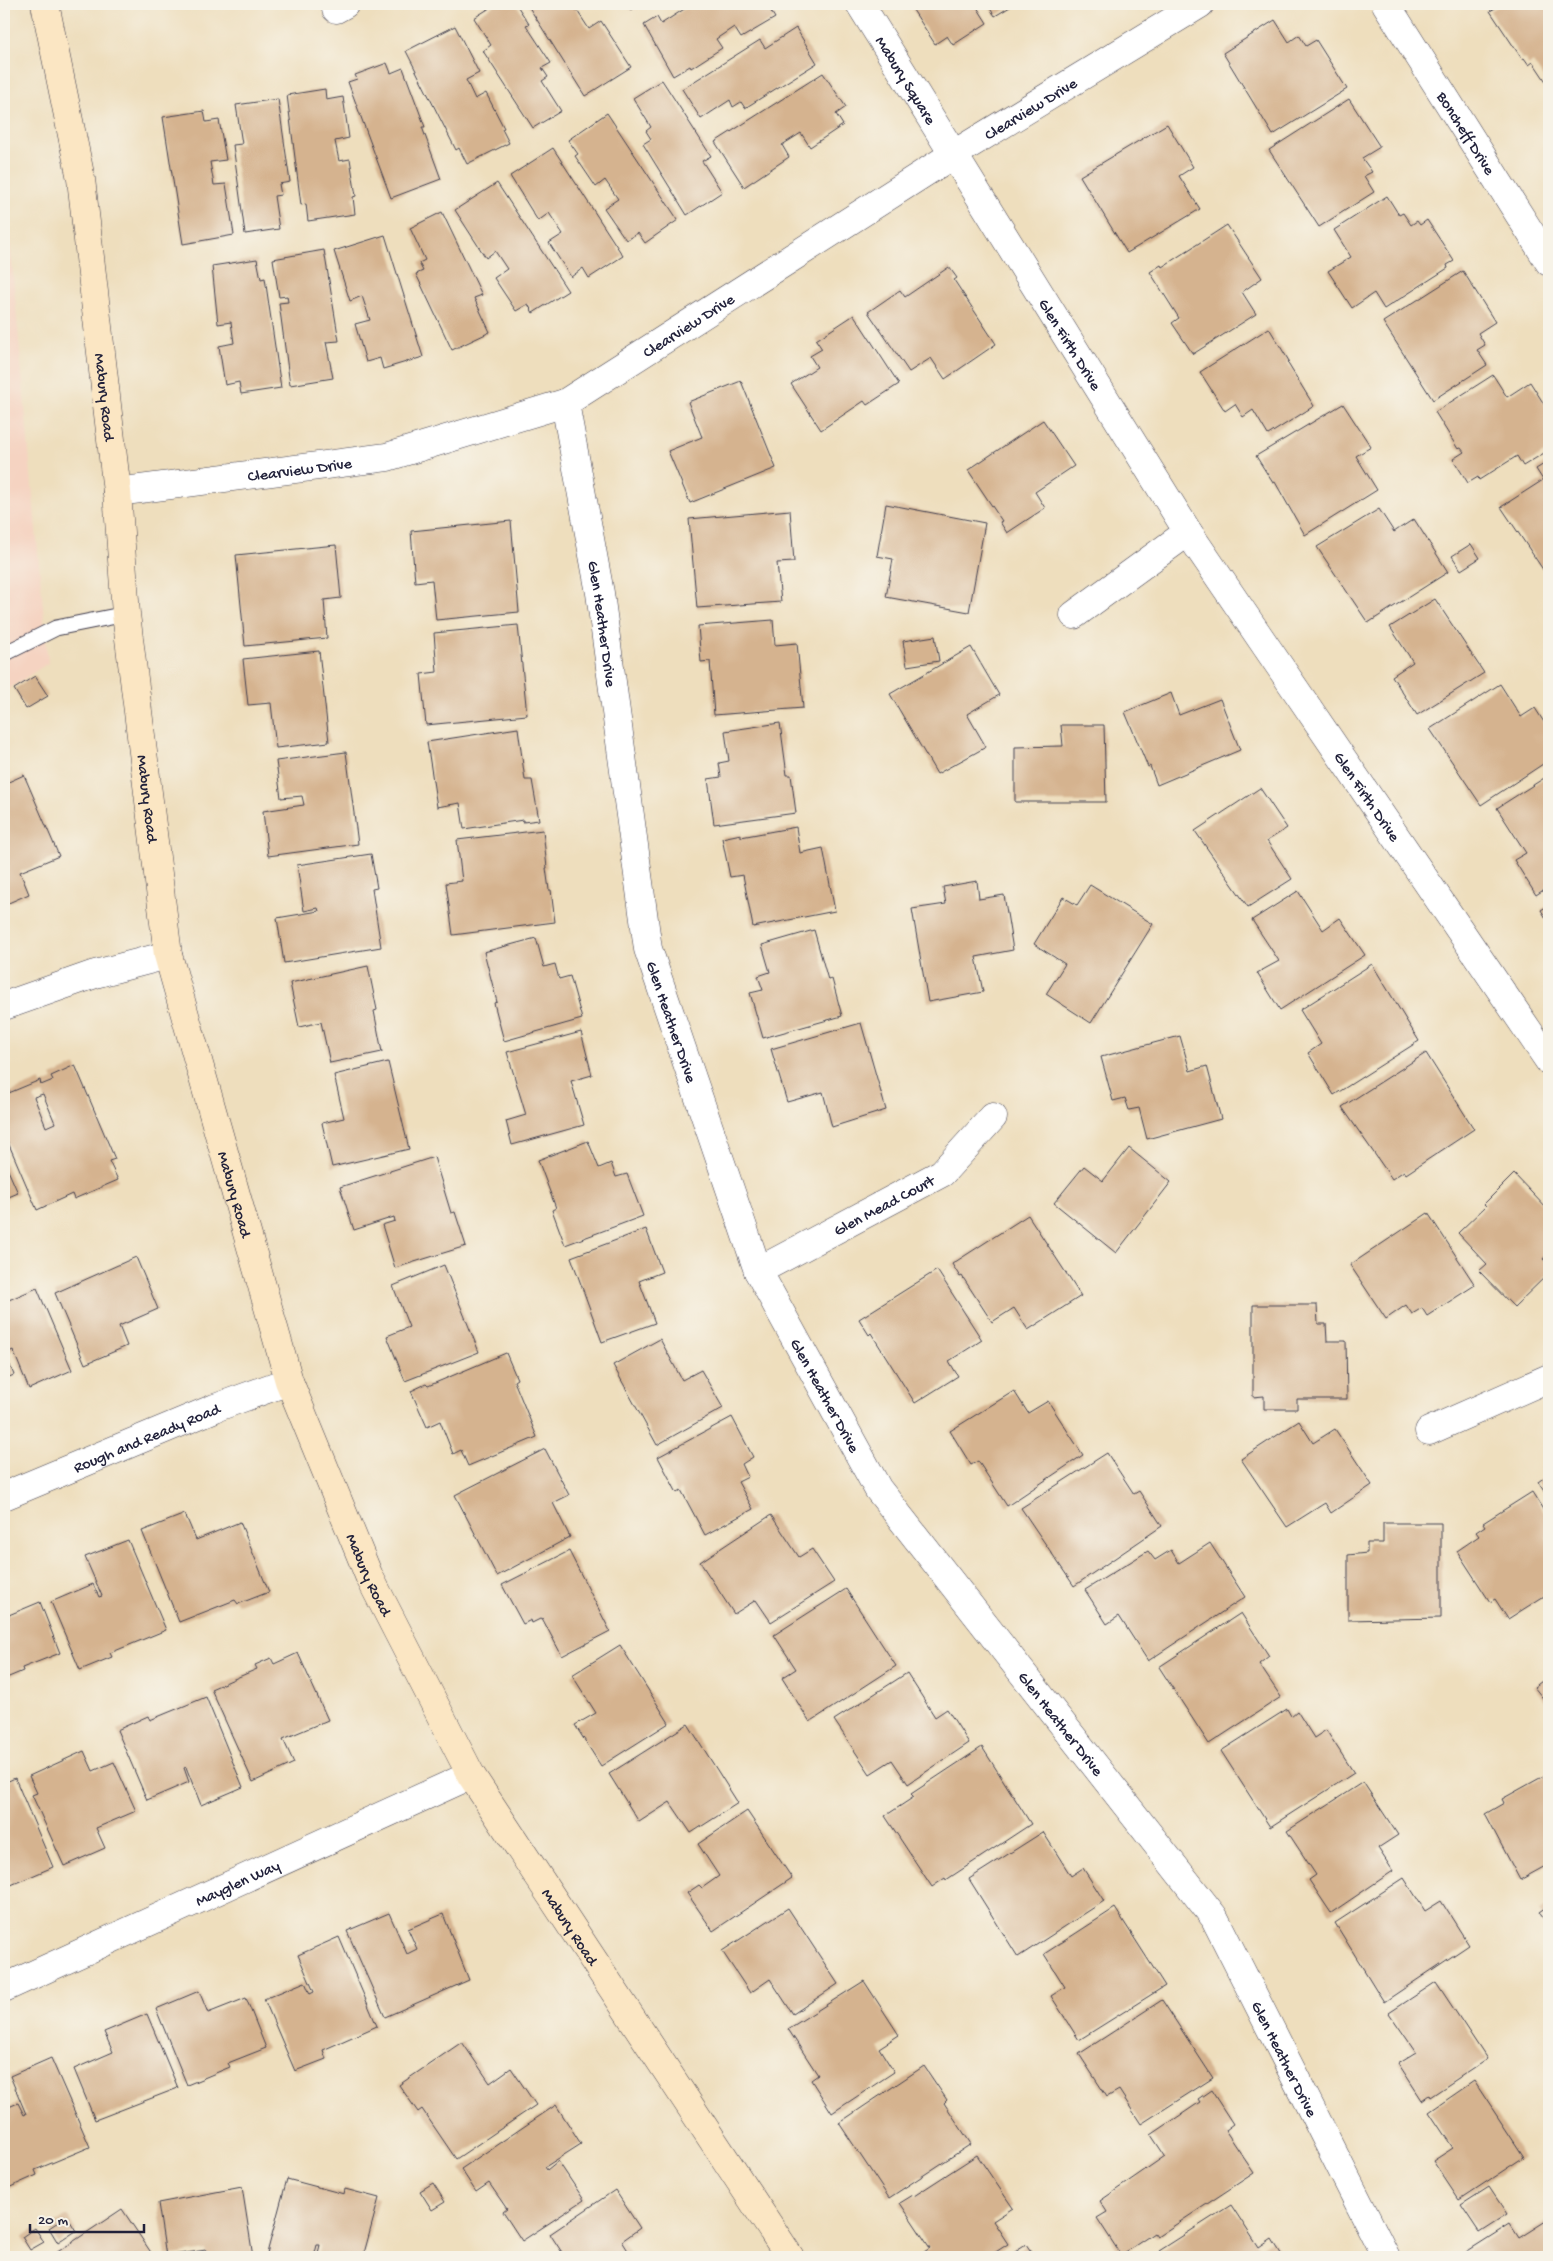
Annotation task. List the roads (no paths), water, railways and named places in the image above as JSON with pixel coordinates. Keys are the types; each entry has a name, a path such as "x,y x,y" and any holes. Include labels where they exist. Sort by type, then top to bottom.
{"main road":[{"name":"Mabury Road","path":"45,4 81,178 117,492 126,614 168,955 290,1381 369,1576 471,1775 790,2257"}],"street":[{"path":"335,4 336,9 346,4"},
{"name":"Mabury Square","path":"860,4 954,154"},
{"name":"Clearview Drive","path":"117,492 387,457 565,403 954,154 1200,4"},
{"name":"Boncheff Drive","path":"1386,4 1549,262"},
{"name":"Glen Firth Drive","path":"954,154 1188,532 1549,1061"},
{"name":"Glen Heather Drive","path":"565,403 600,593 648,949 758,1270 878,1490 1214,1917 1386,2257"},
{"path":"1074,615 1188,532"},
{"path":"4,1006 95,974 168,955"},
{"name":"Glen Mead Court","path":"758,1270 942,1173 993,1117"},
{"path":"1429,1431 1549,1378"},
{"name":"Rough and Ready Road","path":"4,1496 215,1408 290,1381"},
{"name":"Mayglen Way","path":"4,1988 471,1775"}],"lane":[{"path":"4,654 56,628 126,614"}]}
